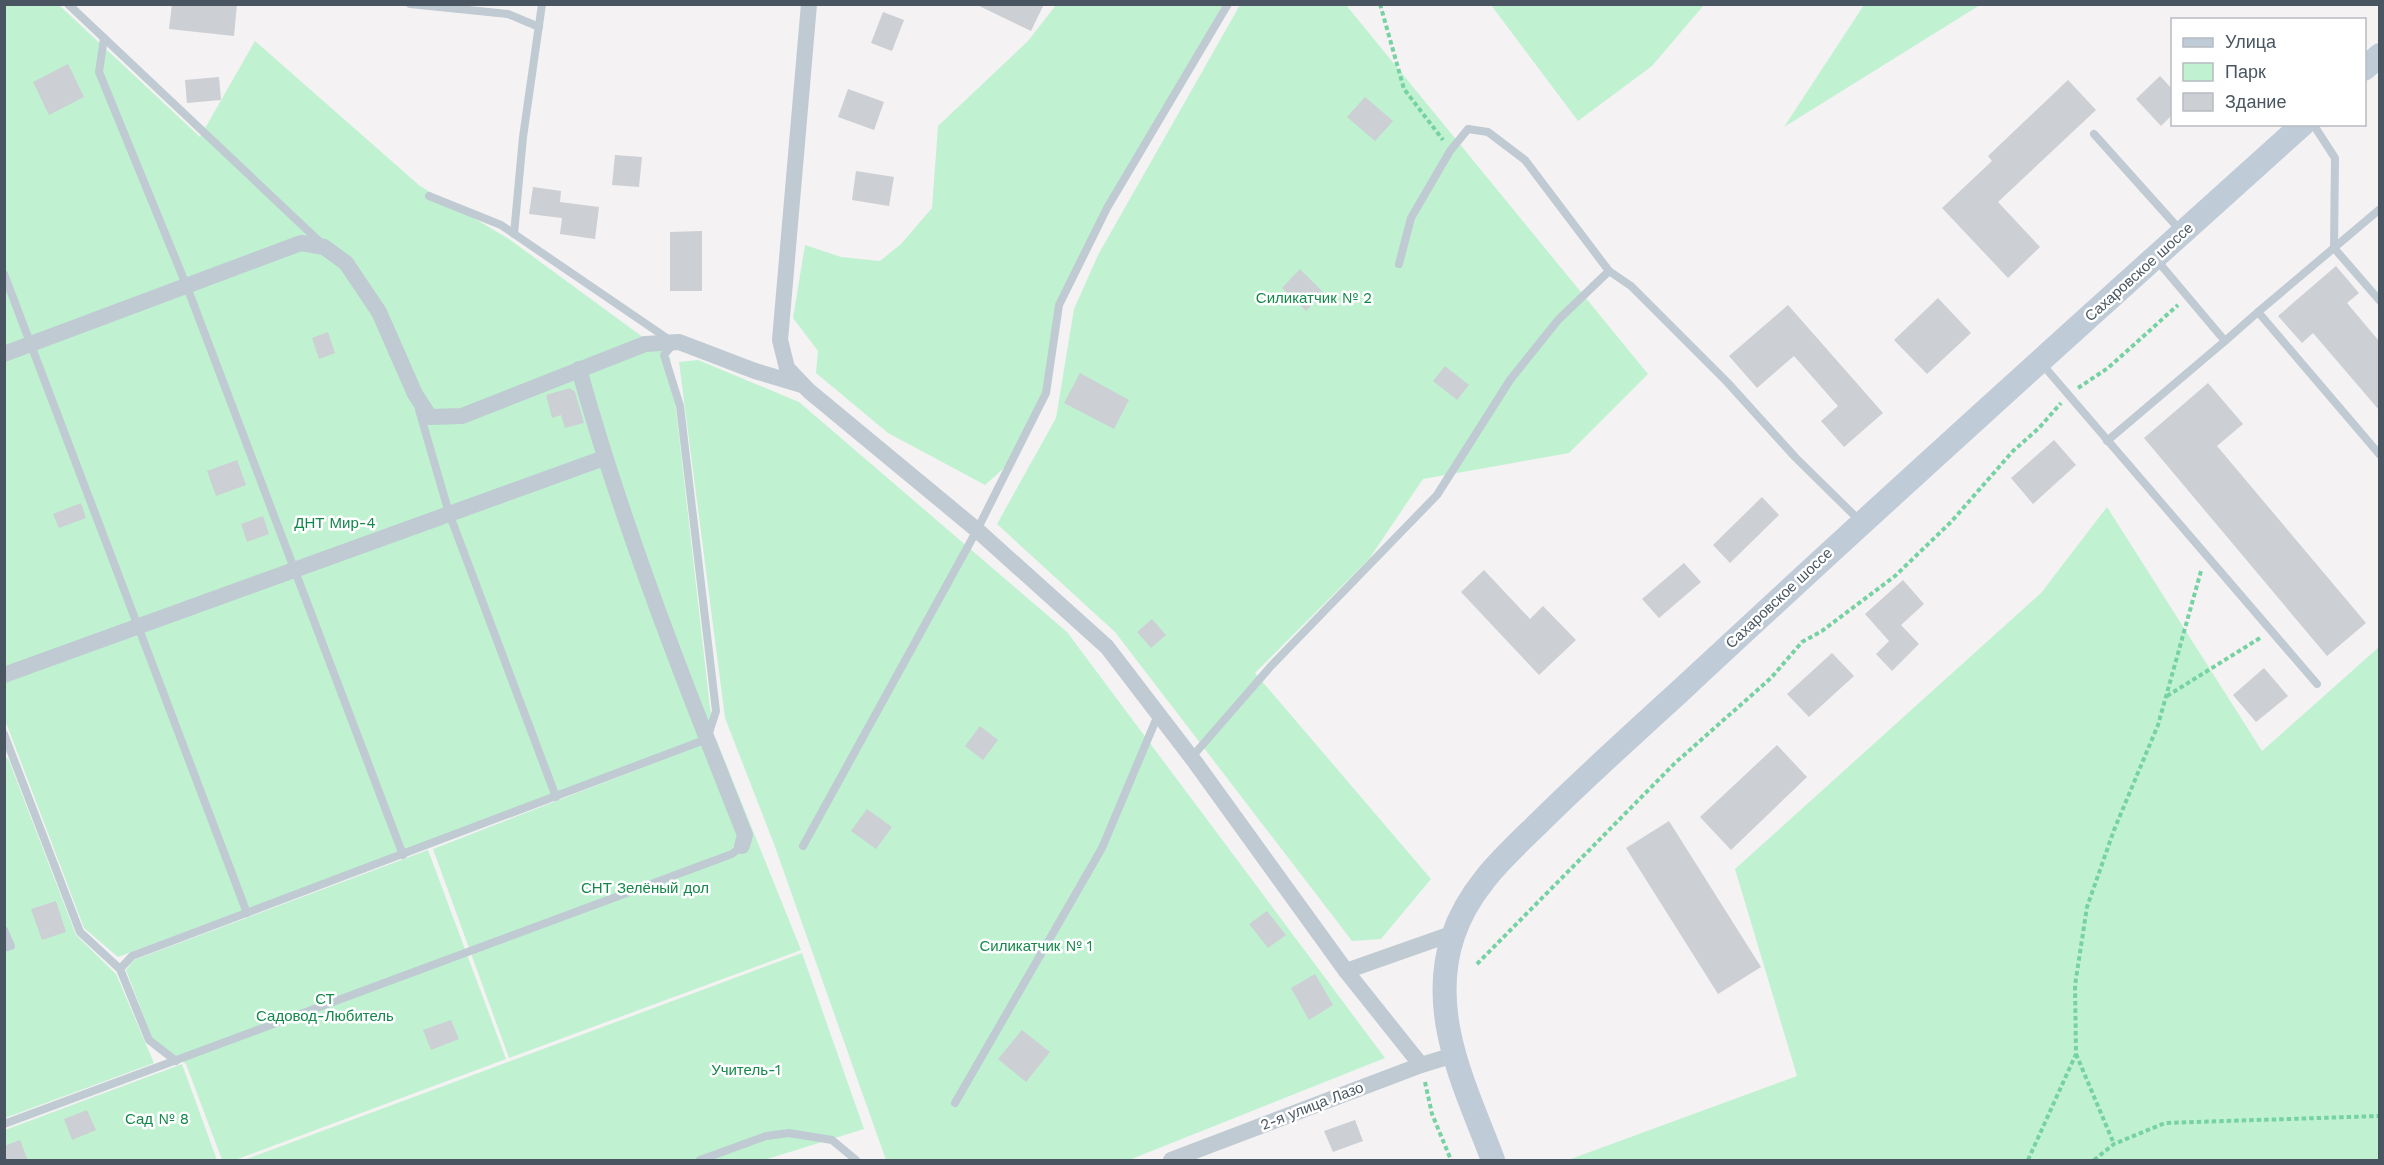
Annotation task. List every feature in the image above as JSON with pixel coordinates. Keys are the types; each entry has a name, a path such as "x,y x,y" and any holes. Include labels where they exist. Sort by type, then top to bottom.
{"main road":[{"path":"2366,67 2379,55"},
{"name":"Сахаровское шоссе","path":"1493,1161 1454,1055 1447,1028 1444,1001 1447,960 1454,933 1476,890 1499,862 1563,799 1861,522 2301,126"}],"street":[{"path":"809,4 780,340 787,368 803,385 978,530 1107,647 1346,971 1420,1065"},
{"path":"4,354 301,243 324,247 346,263 379,312 415,394 430,417 462,416 645,344 679,342 755,371 803,385"},
{"path":"579,369 604,458 707,739 745,835 742,846"},
{"path":"4,675 604,458"},
{"path":"1346,971 1454,933"},
{"name":"2-я улица Лазо","path":"1171,1161 1420,1065 1454,1055"}],"lane":[{"path":"68,4 324,247"},
{"path":"410,4 508,14 539,27"},
{"path":"514,234 523,137 542,4"},
{"path":"803,846 978,530 1046,393 1059,305 1107,208 1228,4"},
{"path":"104,38 99,72 187,287 403,855"},
{"path":"2314,126 2335,158 2334,248 2379,301"},
{"path":"1399,264 1411,218 1450,151 1468,129 1488,132 1525,160 1609,271 1631,286 1727,382 1795,457 1861,522"},
{"path":"2094,134 2182,233"},
{"path":"120,969 132,956 707,739 716,711 680,406 664,355 674,342 501,225 429,196"},
{"path":"2107,441 2379,209"},
{"path":"2154,258 2225,341"},
{"path":"1191,758 1271,666 1437,495 1510,380 1558,320 1609,271"},
{"path":"4,274 247,913"},
{"path":"2258,312 2379,455"},
{"path":"2039,362 2317,684"},
{"path":"415,394 449,513 556,797"},
{"path":"955,1103 1102,848 1158,714"},
{"path":"4,734 80,932 120,969 148,1040 176,1061"},
{"path":"4,1124 732,854 742,846"},
{"path":"4,930 10,946 4,948"},
{"path":"700,1161 766,1136 789,1133 832,1140 856,1161"}],"path":[{"path":"1380,4 1404,88 1429,119 1450,151"},
{"path":"1477,964 1675,763 1771,678 1802,642 1822,631 1903,568 1951,522 2013,451 2039,428 2068,395 2108,369 2188,297"},
{"path":"2114,1144 2076,1054 2075,985 2087,907 2114,830 2158,725 2206,554"},
{"path":"2166,696 2271,631"},
{"path":"2028,1161 2076,1054"},
{"path":"1420,1065 1432,1114 1451,1161"},
{"path":"2094,1161 2114,1144 2166,1124 2379,1116"}],"green space":[{"name":"ДНТ Мир-4","path":"5,5 59,5 200,137 255,41 420,186 509,239 670,357 713,734 118,957 84,928 5,720"},
{"path":"1056,5 1223,5 1107,208 1059,305 1046,393 1012,461 985,485 888,433 816,373 818,351 793,318 805,245 841,257 880,261 901,244 932,208 938,126 1028,41"},
{"name":"Силикатчик № 2","path":"1240,5 1346,5 1648,374 1569,453 1423,479 1369,559 1255,673 1431,879 1381,939 1352,941 1115,632 997,524 1056,418 1074,309 1098,255"},
{"path":"1491,5 1704,5 1652,66 1578,121"},
{"path":"1864,5 1980,5 1784,127"},
{"name":"Силикатчик № 1","path":"698,360 799,402 1067,632 1385,1058 1129,1160 886,1160 774,844 725,718 679,362"},
{"path":"2107,507 2262,751 2379,647 2379,1160 1568,1160 1797,1076 1735,869 2041,593"},
{"name":"СНТ Зелёный дол","path":"716,739 801,950 509,1058 433,849"},
{"path":"8,758 76,935 116,974 154,1063 5,1118 4,759"},
{"name":"СТ Садовод-Любитель","path":"428,850 506,1059 235,1160 222,1160 186,1064 152,1038 126,970 134,960"},
{"name":"Учитель-1","path":"802,953 864,1129 764,1160 244,1160"},
{"name":"Сад № 8","path":"182,1064 217,1160 5,1160 5,1130"}],"building":[{"path":"172,4 237,4 234,36 169,29"},
{"path":"975,4 1044,4 1031,31"},
{"path":"883,12 904,20 892,51 871,43"},
{"path":"68,64 84,97 49,115 33,82"},
{"path":"2160,76 2171,88 2171,116 2161,126 2136,99"},
{"path":"219,77 221,100 187,103 185,80"},
{"path":"2068,80 2096,110 1998,202 2040,247 2008,278 1942,208 1992,161 1988,156"},
{"path":"848,89 884,102 874,130 838,117"},
{"path":"1365,97 1393,121 1375,141 1347,117"},
{"path":"615,155 642,157 639,187 612,185"},
{"path":"856,171 894,177 889,206 852,200"},
{"path":"533,187 561,191 560,202 599,207 595,239 560,234 562,218 529,214"},
{"path":"702,231 702,291 670,291 670,232"},
{"path":"2336,266 2359,293 2347,303 2379,341 2379,410 2313,333 2302,343 2278,316"},
{"path":"1300,269 1324,293 1306,311 1282,288"},
{"path":"1938,298 1971,333 1927,374 1894,340"},
{"path":"1788,305 1883,413 1844,447 1821,421 1838,406 1794,356 1757,388 1729,356"},
{"path":"328,332 335,353 319,359 312,338"},
{"path":"1445,366 1469,385 1457,400 1433,381"},
{"path":"1080,373 1129,400 1114,429 1064,403"},
{"path":"2208,383 2243,424 2217,446 2366,623 2327,656 2144,438"},
{"path":"570,388 575,392 584,423 565,428 561,415 552,418 546,395"},
{"path":"2054,440 2076,465 2033,504 2011,478"},
{"path":"237,460 246,485 216,496 207,471"},
{"path":"1762,497 1779,515 1730,563 1713,545"},
{"path":"81,503 86,518 59,528 53,514"},
{"path":"263,516 269,534 247,542 241,524"},
{"path":"1684,563 1701,582 1659,618 1642,599"},
{"path":"1484,570 1530,619 1543,606 1576,640 1539,675 1461,592"},
{"path":"1903,580 1924,604 1901,625 1919,644 1892,671 1876,654 1889,641 1865,614"},
{"path":"1152,619 1166,635 1151,648 1137,632"},
{"path":"1832,653 1854,676 1809,717 1787,694"},
{"path":"2264,668 2288,696 2256,722 2233,695"},
{"path":"980,726 998,740 983,760 965,746"},
{"path":"1777,745 1807,777 1731,850 1700,817"},
{"path":"867,809 892,827 876,849 851,831"},
{"path":"1669,821 1761,967 1718,994 1626,848"},
{"path":"56,901 66,932 42,940 31,909"},
{"path":"1267,911 1286,935 1268,948 1249,924"},
{"path":"1315,974 1333,1005 1309,1020 1291,988"},
{"path":"451,1020 459,1039 431,1050 423,1030"},
{"path":"1022,1030 1050,1052 1026,1082 998,1059"},
{"path":"87,1110 96,1130 72,1140 64,1119"},
{"path":"1355,1120 1363,1141 1333,1152 1324,1131"},
{"path":"20,1140 28,1161 4,1161 4,1146"}]}
